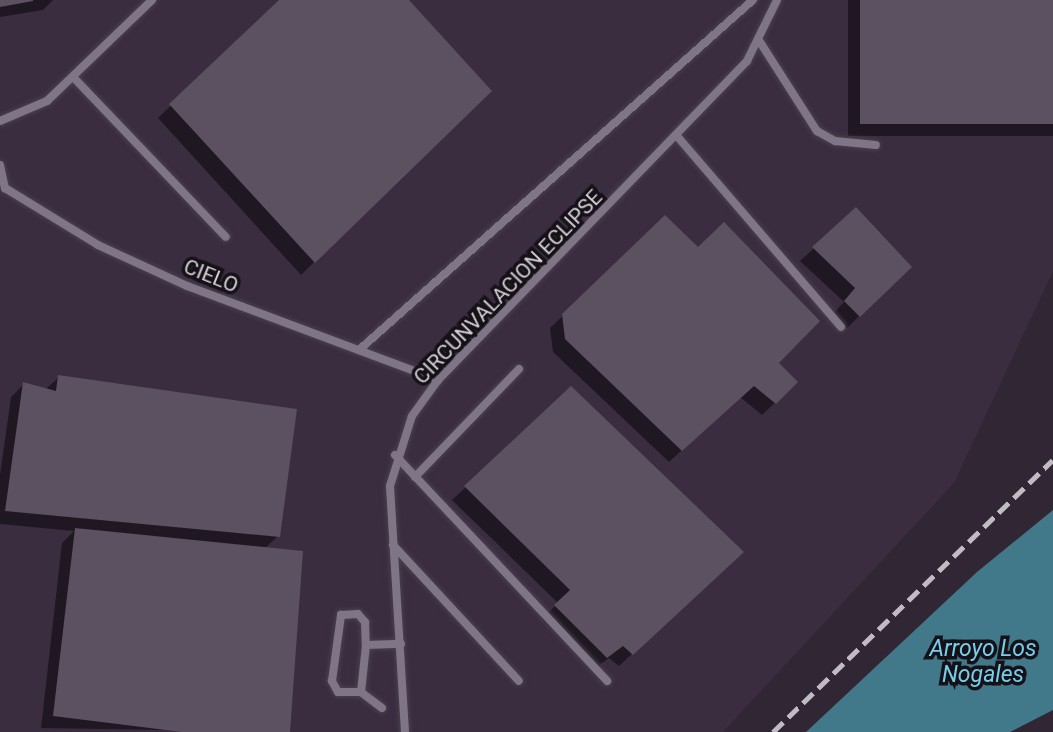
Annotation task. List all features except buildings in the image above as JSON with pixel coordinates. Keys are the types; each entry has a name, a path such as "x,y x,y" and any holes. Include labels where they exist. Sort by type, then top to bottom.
{"lane":[{"path":"359,350 752,0"},
{"name":"CIRCUNVALACION ECLIPSE","path":"405,732 393,545 395,456 438,380 676,135 760,42 776,0"},
{"path":"0,121 33,110 73,76 147,2"},
{"path":"760,42 817,131 835,141 876,145"},
{"path":"73,76 226,237"},
{"path":"676,135 841,327"},
{"name":"CIELO","path":"0,165 3,187 98,245 165,276 438,380"},
{"path":"415,477 519,369"},
{"path":"395,456 607,681"},
{"path":"393,545 519,681"},
{"path":"361,692 366,622 358,614 341,615 332,681 338,692 361,692 382,708"},
{"path":"366,645 401,644"}],"shaded area":[{"path":"0,0 1053,0 1053,271 954,483 723,732 0,732"}],"water":[{"name":"Arroyo Los Nogales","path":"1053,510 1053,710 1010,732 806,732 977,572"}],"railway":[{"path":"773,732 1053,460"}]}
